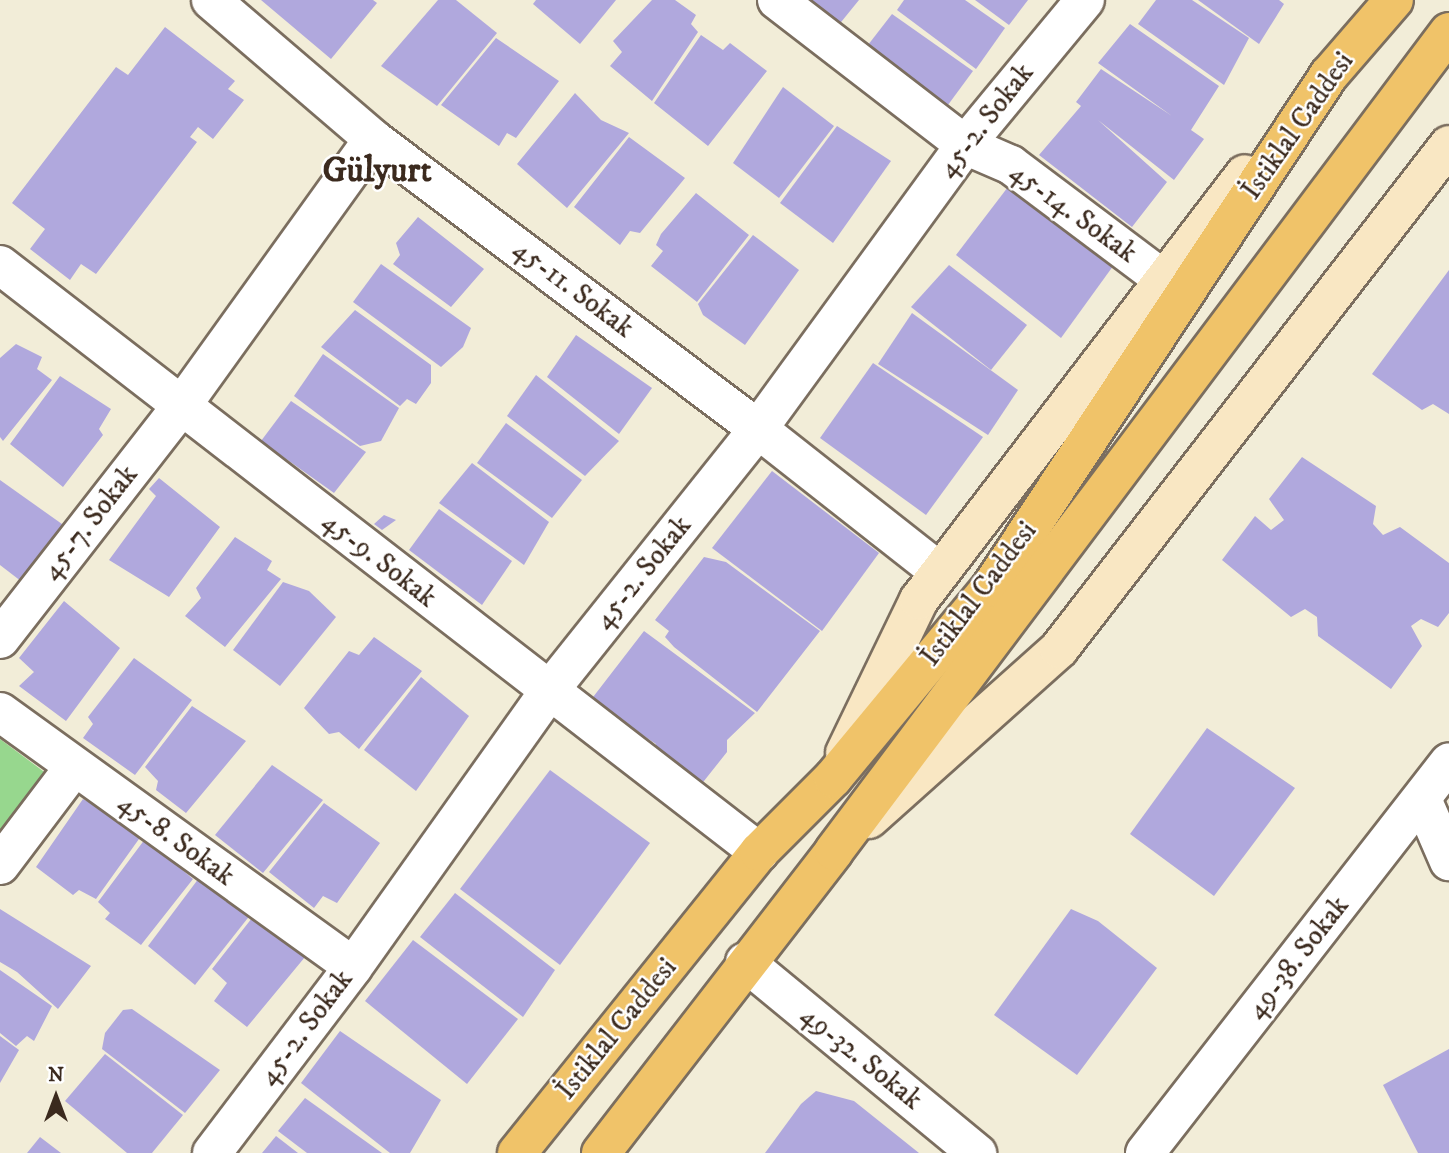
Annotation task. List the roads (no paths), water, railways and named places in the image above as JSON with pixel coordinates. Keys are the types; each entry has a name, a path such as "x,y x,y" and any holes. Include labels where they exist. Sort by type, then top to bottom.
{"main road":[{"name":"İstiklal Caddesi","path":"517,1153 759,852 833,778 991,587 1329,75 1394,0"},
{"name":"İstiklal Caddesi","path":"601,1153 745,962 834,850 1449,33"}],"street":[{"name":"45-14. Sokak","path":"777,0 965,145 1011,165 1164,279"},
{"name":"45-2. Sokak","path":"212,1153 353,967 549,691 758,429 965,145 1085,0"},
{"path":"833,778 919,600 1378,0"},
{"name":"45-11. Sokak","path":"222,4 373,139 758,429 940,572"},
{"name":"45-7. Sokak","path":"0,639 180,408 373,139"},
{"path":"834,850 1059,649 1449,145"},
{"name":"45-9. Sokak","path":"0,265 180,408 759,852"},
{"name":"45-8. Sokak","path":"0,712 353,967"},
{"name":"49-38. Sokak","path":"1145,1153 1449,762"},
{"path":"0,864 74,767"},
{"path":"1422,799 1449,861"},
{"name":"49-32. Sokak","path":"745,962 977,1153"}],"district":[{"name":"Gülyurt","path":"377,171"}]}
